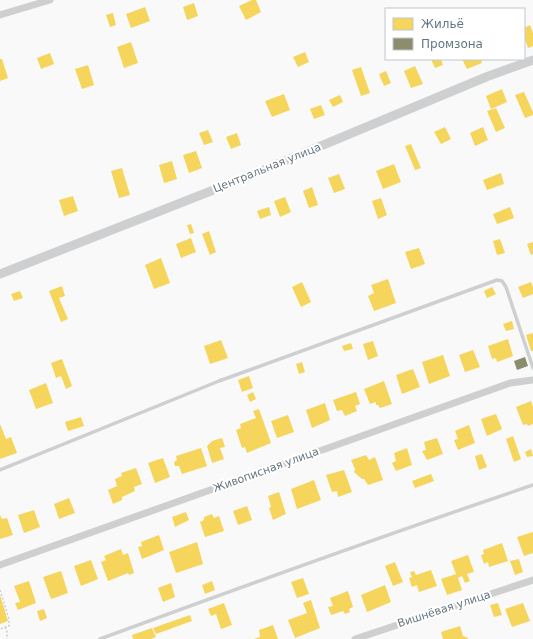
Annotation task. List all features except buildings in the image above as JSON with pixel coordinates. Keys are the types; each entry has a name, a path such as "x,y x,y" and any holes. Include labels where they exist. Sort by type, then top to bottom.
{"street":[{"path":"0,15 50,0"},
{"name":"Центральная улица","path":"0,274 249,176 486,77 533,60"},
{"name":"Живописная улица","path":"0,565 510,383 533,380"},
{"name":"Вишнёвая улица","path":"357,639 533,580"}],"lane":[{"path":"0,470 219,381 497,280 502,281 506,287 533,368"},
{"path":"100,639 279,573 451,512 533,485"}],"path":[{"path":"0,590 9,619 9,626 0,629"},
{"path":"5,627 7,639"}]}
